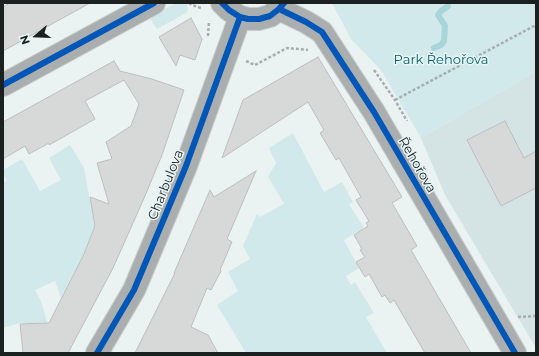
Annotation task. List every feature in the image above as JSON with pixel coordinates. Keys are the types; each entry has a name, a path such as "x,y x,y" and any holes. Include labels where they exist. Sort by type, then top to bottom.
{"street":[{"path":"3,85 154,3"},
{"path":"214,9 229,10 240,17 259,19 270,16 282,6"},
{"name":"Řehořova","path":"282,6 322,32 374,112 515,353"},
{"name":"Charbulova","path":"97,353 134,290 186,166 240,17"}],"path":[{"path":"190,3 202,8"},
{"path":"208,39 209,22 214,9"},
{"path":"374,112 536,25"},
{"path":"244,60 255,65 287,48 314,50"}],"shaded area":[{"path":"536,71 536,348 445,195 421,138"}],"green space":[{"path":"176,3 187,3 188,10 186,13 157,29 151,20 152,16"},
{"name":"Park Řehořova","path":"332,3 536,3 536,71 421,138 381,70 351,39"},
{"path":"293,133 324,192 342,182 353,202 349,204 364,228 344,240 359,268 346,276 351,285 355,282 374,313 366,317 387,353 246,353 217,305 238,291 228,272 250,259 243,246 257,214 260,217 284,204 268,177 276,163 269,148"},
{"path":"70,145 84,168 95,227 84,254 61,298 55,281 35,290 41,301 48,325 29,325 27,323 20,323 3,328 3,183 7,181 3,170 22,159 40,191 61,180 49,158"}],"building":[{"path":"10,3 90,3 3,51 3,7"},
{"path":"191,18 202,39 195,60 180,55 176,66 159,37"},
{"path":"318,57 402,197 392,203 417,246 411,250 471,353 425,353 394,300 390,303 385,295 382,297 369,274 365,277 356,262 365,257 360,250 362,249 354,235 368,226 366,223 369,221 356,200 361,197 339,158 336,160 320,133 324,130 308,102 222,158 243,100"},
{"path":"114,61 120,71 152,79 184,90 162,155 145,196 113,268 68,353 23,353 20,324 49,323 84,254 95,226 90,197 109,204 97,163 112,159 106,142 131,126 139,104 124,80 85,101 95,119 49,145 49,143 29,154 25,146 3,159 3,122"},
{"path":"505,121 524,158 536,151 536,188 501,206 467,140"},
{"path":"256,171 227,239 232,242 220,270 221,271 211,290 207,288 191,327 208,335 218,353 135,353 175,273 210,190 214,197"}],"waterway":[{"path":"434,48 441,45 444,41 445,26 438,15 448,6"}],"cycle path":[{"path":"3,85 154,3"},
{"path":"222,3 229,10 240,17 248,19 259,19 270,16 284,3"},
{"path":"279,9 306,22 322,32 374,112 515,353"},
{"path":"97,353 134,290 186,166 240,17"}]}
